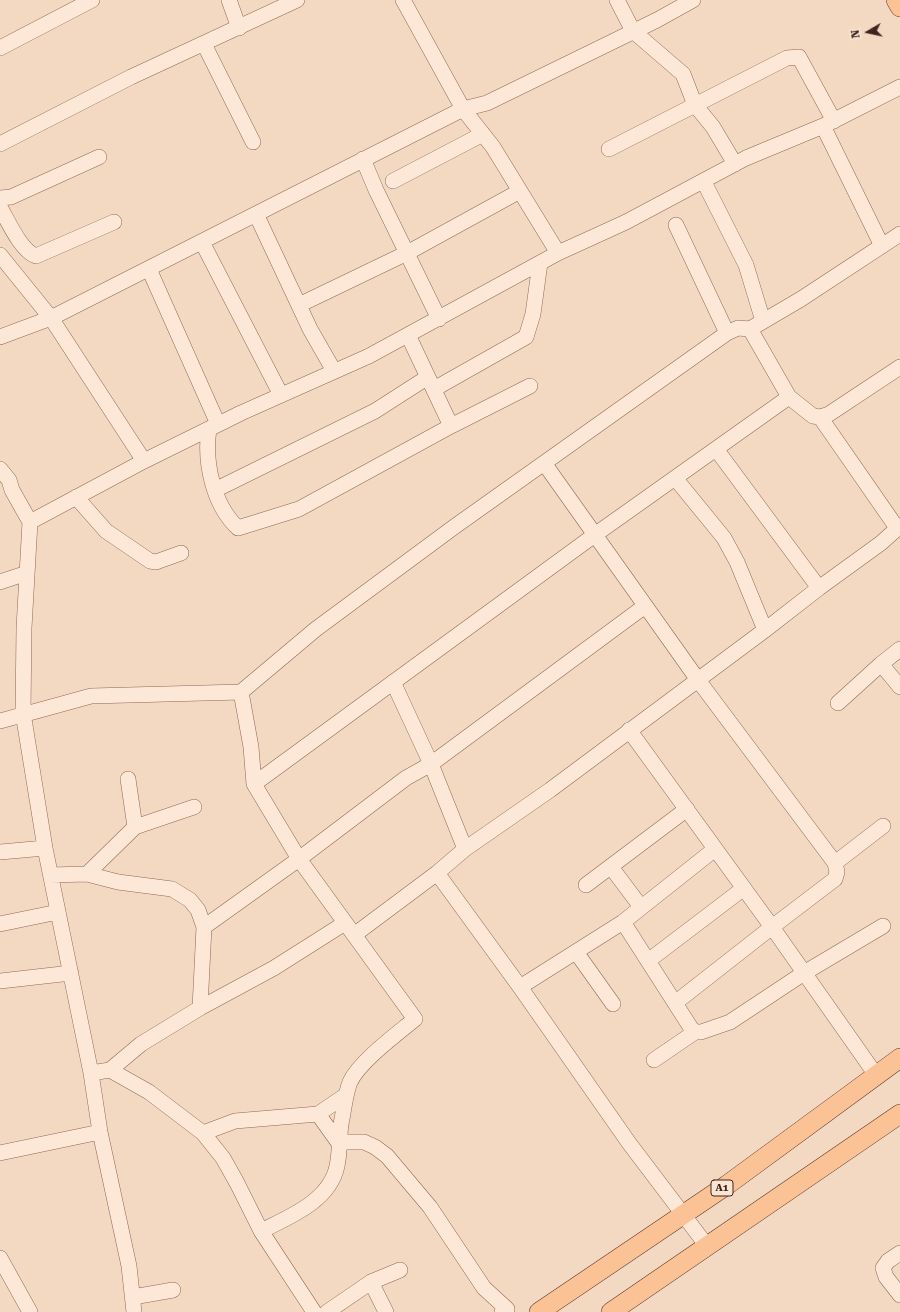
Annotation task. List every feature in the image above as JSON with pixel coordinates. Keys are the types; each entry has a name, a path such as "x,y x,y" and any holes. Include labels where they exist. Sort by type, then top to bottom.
{"main road":[{"path":"896,0 900,7"},
{"name":"A1","path":"539,1312 727,1185 900,1058"},
{"path":"611,1312 900,1114"}],"street":[{"path":"0,48 92,0"},
{"path":"229,0 239,28"},
{"path":"0,144 130,77 297,0"},
{"path":"403,0 464,109 483,134 558,253"},
{"path":"617,0 633,31 683,74 695,105 713,127 735,164"},
{"path":"0,337 51,318 363,159 464,109 487,103 658,20 693,0"},
{"path":"204,44 253,142"},
{"path":"609,149 787,58 800,57 882,246"},
{"path":"30,522 144,461 214,426 369,356 558,253 626,222 679,193 704,182 746,158 829,124 900,87"},
{"path":"393,180 483,134"},
{"path":"0,198 12,197 98,157"},
{"path":"363,159 439,318"},
{"path":"704,182 746,266 763,321"},
{"path":"299,305 407,252 520,191"},
{"path":"0,207 23,245 31,254 36,256 114,222"},
{"path":"256,214 310,328 334,371"},
{"path":"676,225 727,333"},
{"path":"0,721 23,713 91,696 241,692 316,629 544,463 727,333 738,328 750,329 900,234"},
{"path":"202,242 282,395"},
{"path":"0,255 51,318 144,461"},
{"path":"215,490 526,337 533,314 540,263"},
{"path":"149,268 214,426 206,447 208,467 215,490 231,522 238,528 299,509 451,426 530,386"},
{"path":"750,329 789,397 813,416 820,417 829,414 900,367"},
{"path":"408,335 451,426"},
{"path":"254,784 596,534 789,397"},
{"path":"91,1073 110,1070 141,1044 200,1008 350,929 437,873 465,848 550,790 765,630 818,588 881,543 898,527 820,417"},
{"path":"716,449 818,588"},
{"path":"544,463 596,534 698,680 835,863 837,872 834,879 675,1003"},
{"path":"0,469 7,476 12,490 30,522 23,713 45,848 91,1073 100,1132 129,1266 134,1312"},
{"path":"675,478 724,538 737,562 765,630"},
{"path":"76,497 106,531 150,561 156,562 181,553"},
{"path":"0,582 27,573"},
{"path":"204,927 299,859 406,778 431,764 645,606"},
{"path":"838,703 900,649"},
{"path":"881,664 900,687"},
{"path":"393,682 431,764 465,848"},
{"path":"241,692 251,747 254,784 299,859 415,1019 378,1050 353,1077 346,1095 338,1142 337,1166 333,1178 312,1203 261,1231"},
{"path":"630,730 772,927 876,1076"},
{"path":"128,779 135,827"},
{"path":"87,874 135,827 194,807"},
{"path":"586,885 686,809"},
{"path":"835,863 883,826"},
{"path":"0,852 45,848"},
{"path":"520,987 623,922 715,849"},
{"path":"611,867 641,907"},
{"path":"437,873 520,987 629,1143 707,1246"},
{"path":"51,875 87,874 118,882 172,889 190,900 198,910 204,927 200,1008"},
{"path":"648,961 744,888"},
{"path":"0,924 58,912"},
{"path":"623,922 695,1032"},
{"path":"654,1060 695,1032 709,1030 730,1022 804,973 883,926"},
{"path":"576,952 613,1004"},
{"path":"0,981 71,973"},
{"path":"110,1070 148,1092 203,1133 223,1158 237,1182 261,1231 316,1311 371,1282 400,1270"},
{"path":"203,1133 236,1121 318,1114 346,1095"},
{"path":"318,1114 338,1142"},
{"path":"0,1153 100,1132"},
{"path":"338,1142 364,1142 375,1147 400,1170 430,1208 484,1288 507,1309 502,1312"},
{"path":"900,1253 888,1261 883,1268 886,1277 900,1295"},
{"path":"0,1258 30,1312"},
{"path":"371,1282 386,1312"},
{"path":"133,1297 173,1290"}]}
